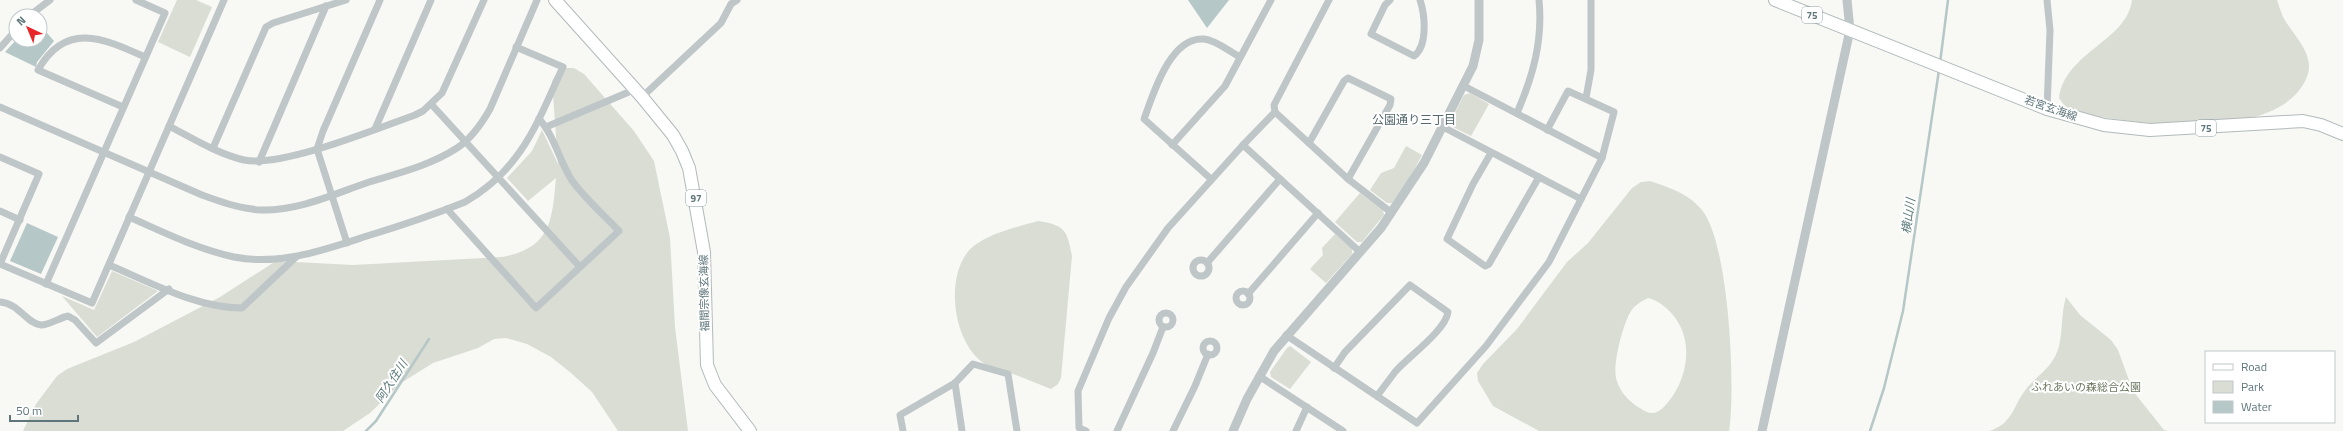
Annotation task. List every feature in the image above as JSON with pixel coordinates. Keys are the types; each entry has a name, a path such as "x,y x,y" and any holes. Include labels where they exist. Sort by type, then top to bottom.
{"main road":[{"name":"福間宗像玄海線","path":"555,0 639,93 673,135 689,168 704,252 707,364 715,385 744,428"},
{"name":"若宮玄海線","path":"1774,0 2047,109 2104,124 2150,130 2189,129 2288,121 2321,125 2343,134"}],"street":[{"path":"40,8 50,0"},
{"path":"46,284 165,13 136,0"},
{"path":"0,157 39,174 0,264 92,303 224,0"},
{"path":"213,148 266,27 273,23 346,0"},
{"path":"348,243 317,149 322,131 380,0"},
{"path":"375,129 431,0"},
{"path":"169,126 213,148 244,160 259,162 317,149 423,112 442,93 484,0"},
{"path":"0,107 202,196 232,205 260,210 298,207 424,164 457,148 465,142 486,115 537,0"},
{"path":"546,127 639,93 721,23 730,4 738,0"},
{"path":"1172,145 1226,86 1271,0"},
{"path":"1329,0 1274,105 1275,112 1348,179 1392,213"},
{"path":"1390,0 1385,5 1372,34 1414,56 1418,53 1423,36 1424,11 1420,0"},
{"path":"1233,431 1259,376 1286,335 1360,252 1392,213 1424,163 1473,66 1479,40 1479,0"},
{"path":"1517,114 1530,84 1537,58 1540,35 1539,0"},
{"path":"1586,98 1591,70 1591,0"},
{"path":"1762,431 1850,30 1847,0"},
{"path":"2047,0 2050,30 2047,109"},
{"path":"259,162 326,6"},
{"path":"123,107 38,70 44,60 64,42 84,37 107,40 145,57"},
{"path":"0,48 8,39"},
{"path":"1211,179 1144,119 1164,68 1171,58 1193,41 1204,39 1240,57"},
{"path":"129,217 204,248 235,257 261,259 295,258 348,243 447,209 482,192 521,152 539,119 563,67 516,47"},
{"path":"1309,144 1344,81 1348,78 1391,99 1390,105 1348,179"},
{"path":"1464,86 1602,158"},
{"path":"1286,335 1417,423 1508,319 1548,262 1602,158 1614,112 1568,91 1548,130"},
{"path":"432,104 580,267"},
{"path":"1082,430 1078,391 1109,318 1140,266 1168,228 1211,179 1275,112"},
{"path":"447,209 536,308 619,231 581,192 562,164 546,127 539,119"},
{"path":"1442,127 1581,199"},
{"path":"1243,145 1360,252"},
{"path":"1491,153 1473,184 1446,239 1485,266 1489,264 1506,236 1539,177"},
{"path":"1207,263 1280,179"},
{"path":"0,211 20,220"},
{"path":"1248,294 1318,213"},
{"path":"109,265 195,300 227,308 242,308 295,258"},
{"path":"1334,368 1345,352 1385,313 1404,289 1410,286 1448,312 1448,317 1395,372 1377,396"},
{"path":"0,302 15,306 36,324 43,325 68,316 75,320 96,343 169,289"},
{"path":"1117,431 1153,353 1163,327"},
{"path":"1173,431 1195,386 1208,354"},
{"path":"903,431 900,415 954,383 973,364 1008,374 1017,431"},
{"path":"1259,376 1342,431"},
{"path":"954,383 962,431"},
{"path":"1296,431 1307,407"}],"green space":[{"path":"177,0 196,0 212,7 190,57 158,42"},
{"path":"2132,0 2277,0 2286,23 2303,47 2306,54 2309,68 2306,79 2296,94 2276,109 2250,118 2220,123 2187,125 2154,123 2093,116 2068,111 2059,98 2064,82 2072,69 2119,26 2128,14"},
{"path":"567,68 574,68 584,74 634,131 654,161 670,238 675,327 688,431 618,431 592,392 571,373 551,357 527,344 506,338 494,339 478,348 433,363 401,383 370,413 343,431 23,431 36,404 57,376 67,369 134,342 220,297 276,261 353,265 502,257 518,253 531,247 540,239 550,220 556,178 528,201 507,178 532,151 542,130 558,164 552,81 556,75"},
{"path":"1470,93 1489,104 1471,136 1453,127 1451,120 1464,95"},
{"path":"1406,146 1422,155 1408,181 1392,203 1387,203 1370,190 1381,173 1394,168"},
{"path":"1650,181 1685,195 1702,210 1711,227 1719,252 1724,283 1731,351 1732,383 1729,431 1539,431 1493,406 1478,381 1477,373 1483,364 1517,329 1567,262 1588,243 1632,188 1641,182","holes":["1648,298 1662,304 1673,315 1680,325 1686,347 1686,358 1681,381 1669,401 1659,411 1652,413 1641,409 1626,397 1617,382 1615,371 1619,343 1628,317 1631,311 1639,303"]},
{"path":"1360,193 1383,210 1384,215 1362,242 1357,242 1335,222"},
{"path":"1038,221 1054,224 1063,230 1068,240 1072,256 1061,378 1058,384 1051,389 985,364 974,355 966,342 960,328 956,312 956,280 960,265 967,253 981,241 1000,232"},
{"path":"1335,234 1352,249 1352,254 1326,283 1310,269 1323,255 1322,248"},
{"path":"112,271 158,291 97,337 62,296 94,310"},
{"name":"ふれあいの森総合公園","path":"2066,297 2080,315 2111,340 2118,350 2133,391 2164,430 2168,431 1990,431 2001,426 2006,421 2024,392 2053,360 2059,346 2063,309"},
{"path":"1290,346 1311,362 1290,389 1271,377 1270,372"}],"water":[{"path":"1188,0 1229,0 1207,28"},
{"path":"48,34 54,41 37,62 36,67 5,52 9,48 48,48"},
{"path":"27,223 58,237 41,274 10,261"}],"waterway":[{"name":"横山川","path":"1940,63 1948,0"},
{"name":"横山川","path":"1870,431 1884,388 1903,311 1939,70"},
{"name":"阿久住川","path":"366,431 376,421 429,339"}],"district":[{"name":"公園通り三丁目","path":"1414,119"}]}
